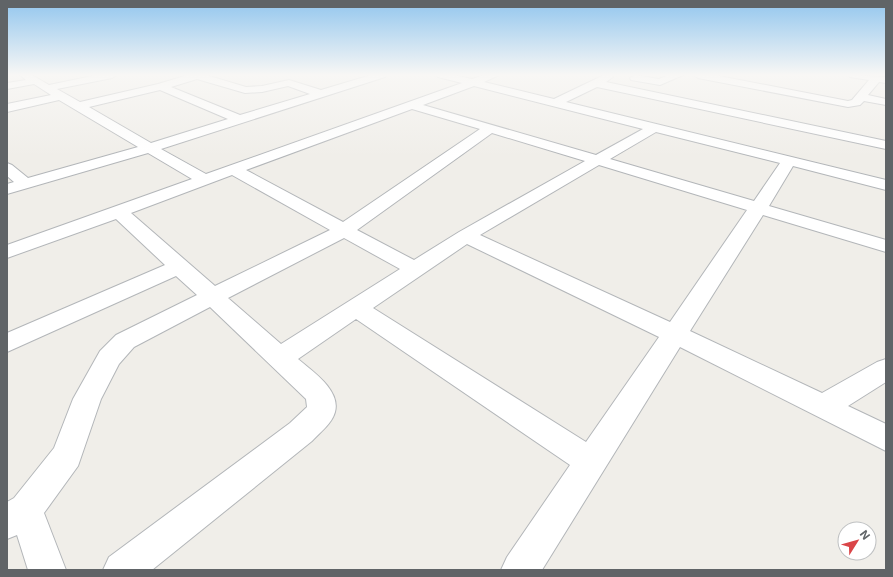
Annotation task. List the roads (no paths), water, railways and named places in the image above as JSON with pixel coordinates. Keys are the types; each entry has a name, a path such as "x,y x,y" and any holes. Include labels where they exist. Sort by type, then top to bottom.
{"street":[{"path":"7,108 34,102"},
{"path":"72,102 204,180"},
{"path":"79,106 96,102"},
{"path":"196,102 240,120"},
{"path":"7,189 240,120 286,102"},
{"path":"7,252 421,102"},
{"path":"551,102 886,185"},
{"path":"685,102 886,145"},
{"path":"743,114 754,102"},
{"path":"838,102 848,104 857,102"},
{"path":"412,105 886,246"},
{"path":"280,358 466,236 654,127"},
{"path":"47,570 16,515 67,456 87,399 109,358 125,341 344,230 491,128"},
{"path":"520,570 789,161"},
{"path":"7,168 26,184"},
{"path":"234,170 415,269"},
{"path":"119,212 280,358 318,394 321,403 321,412 301,432 122,570"},
{"path":"466,236 675,334 886,438"},
{"path":"7,343 180,266"},
{"path":"356,308 591,462"},
{"path":"823,407 886,369"}]}
